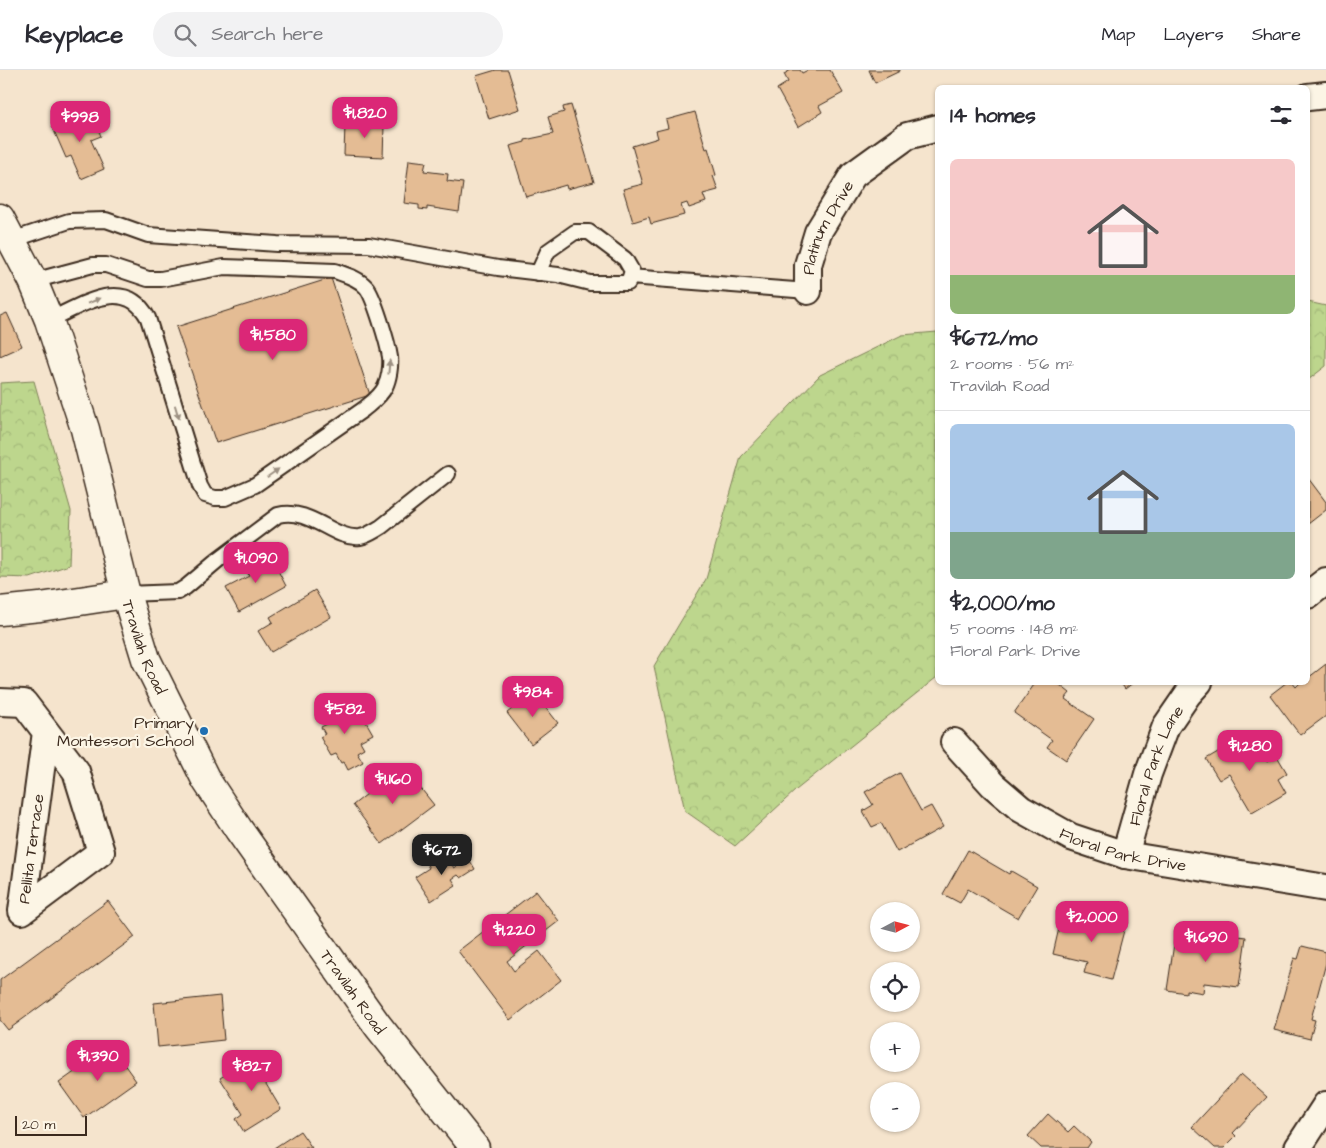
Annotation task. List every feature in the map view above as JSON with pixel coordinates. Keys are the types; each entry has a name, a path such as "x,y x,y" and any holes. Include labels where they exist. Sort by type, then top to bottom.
{"main road":[{"name":"Travilah Road","path":"7,240 33,281 50,320 85,429 126,594 146,659 206,780 239,830 378,1026 474,1148"},
{"path":"0,611 126,594"}],"street":[{"path":"1310,96 1326,95"},
{"name":"Platinum Drive","path":"808,291 808,265 818,232 853,174 907,136 935,129"},
{"path":"1310,593 1326,581"},
{"name":"Floral Park Lane","path":"1125,855 1148,774 1166,726 1196,685"},
{"name":"Pellita Terrace","path":"0,702 24,703 76,771 101,852 22,912 46,732"},
{"name":"Floral Park Drive","path":"954,742 993,785 1021,809 1071,837 1125,855 1326,888"},
{"path":"1298,1148 1326,1105"}],"lane":[{"path":"7,240 69,221 106,220 148,235 277,244 369,245 498,268 538,273 558,275 590,283 628,283 632,271 625,258 589,232 576,232 548,251 538,273"},
{"path":"33,281 93,265 106,265 148,279 161,279 224,267 335,271 352,277 366,287 375,303 390,356 389,372 385,388 376,400 364,409 255,485 225,498 215,498 205,495 200,486 148,318 142,306 124,297 115,295 104,297 50,320"},
{"path":"630,277 808,291"},
{"path":"126,594 178,592 247,537 278,515 289,512 300,514 348,536 360,537 369,534 381,527 448,474"}],"green space":[{"path":"1310,302 1326,306 1326,366 1310,378"},
{"path":"935,332 935,679 796,790 735,846 685,811 654,666 706,579 741,457 820,375 902,335"},
{"path":"34,381 71,511 69,565 30,578 0,577 0,383"}],"building":[{"path":"496,70 508,70 520,109 489,119 476,76"},
{"path":"791,70 800,70 802,73 808,70 830,70 843,93 819,106 822,112 798,127 777,89 788,82 784,74"},
{"path":"869,70 900,70 900,71 875,83"},
{"path":"571,105 594,182 567,189 566,185 526,197 510,146 525,142 525,140 553,134 548,117 564,112 563,107"},
{"path":"89,110 101,136 91,140 104,169 81,179 71,156 66,158 52,126"},
{"path":"695,112 716,175 713,176 718,190 703,194 706,202 689,208 687,203 681,205 684,215 651,224 649,217 633,222 623,189 643,184 632,146 658,138 656,131 668,128 666,120"},
{"path":"361,117 379,118 379,126 384,126 383,157 344,155 345,124 361,125"},
{"path":"409,160 426,162 424,171 448,174 447,181 463,183 459,212 427,207 427,210 419,209 419,205 404,203"},
{"path":"331,278 370,395 216,443 176,327"},
{"path":"7,313 22,346 0,356 0,316"},
{"path":"1310,481 1326,502 1326,510 1310,522"},
{"path":"260,554 266,564 273,561 286,586 239,612 226,588 249,576 246,569 252,566 248,560"},
{"path":"315,590 331,617 271,652 258,631 273,622 270,617"},
{"path":"1326,664 1326,716 1300,735 1270,695 1283,685 1294,685 1296,687 1298,685 1310,685 1310,676"},
{"path":"1034,685 1060,685 1070,693 1065,699 1094,719 1066,760 1047,747 1052,740 1014,713"},
{"path":"1122,685 1130,685 1125,689"},
{"path":"534,692 558,723 531,744 507,713"},
{"path":"346,701 355,717 361,713 373,734 360,741 364,748 357,752 363,762 348,770 344,762 341,763 336,754 331,756 320,737 325,734 321,727 329,723 323,714"},
{"path":"1250,733 1267,762 1277,756 1287,773 1278,779 1286,793 1252,813 1229,774 1219,780 1206,759"},
{"path":"403,766 434,805 382,844 353,805"},
{"path":"900,773 921,811 931,806 943,827 897,852 881,823 872,827 863,811 873,805 865,792"},
{"path":"968,850 1009,874 1011,871 1037,886 1018,918 968,889 960,903 943,894"},
{"path":"445,854 454,868 469,859 475,869 461,878 458,875 452,879 456,885 431,901 415,877 429,868 427,865"},
{"path":"536,891 559,921 507,961 514,971 539,951 561,980 510,1020 458,951"},
{"path":"108,901 135,937 8,1030 0,1020 0,980"},
{"path":"1103,912 1127,919 1111,980 1084,973 1087,962 1053,954 1062,915 1099,925"},
{"path":"1221,934 1246,937 1239,987 1204,983 1203,993 1186,990 1186,993 1167,990 1175,937 1219,943"},
{"path":"1302,946 1326,952 1326,963 1311,1019 1315,1020 1310,1039 1274,1030 1294,958 1298,959"},
{"path":"220,996 224,1040 158,1047 154,1003"},
{"path":"111,1046 136,1081 84,1118 59,1083"},
{"path":"260,1053 273,1074 263,1079 281,1109 244,1132 236,1119 243,1114 220,1078"},
{"path":"1241,1074 1267,1097 1233,1133 1236,1136 1224,1148 1215,1148 1192,1127"},
{"path":"1048,1114 1068,1132 1074,1126 1091,1142 1087,1148 1041,1148 1028,1136"},
{"path":"300,1131 312,1148 274,1148"}],"place":[{"name":"Primary Montessori School","path":"204,731"}]}
